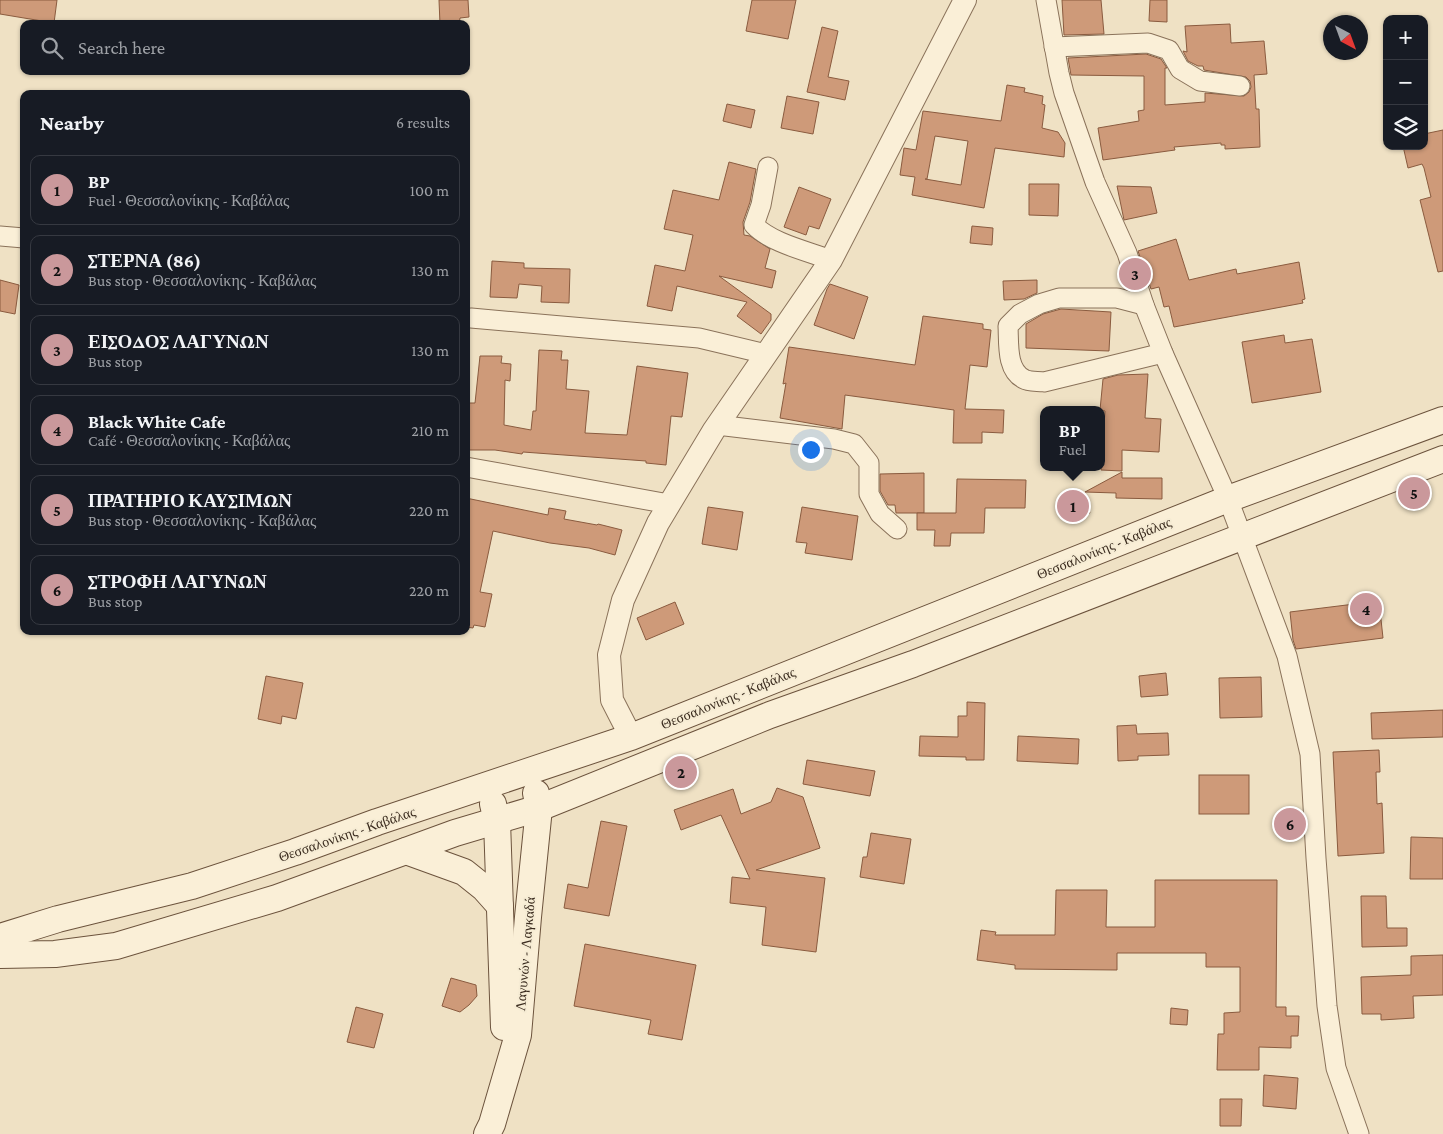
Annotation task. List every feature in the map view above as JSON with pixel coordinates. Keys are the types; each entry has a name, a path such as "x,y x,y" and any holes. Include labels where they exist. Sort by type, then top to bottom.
{"main road":[{"name":"Θεσσαλονίκης - Καβάλας","path":"0,937 58,919 192,886 631,737 1225,494 1443,420"},
{"path":"0,955 55,954 116,946 277,898 455,833 539,808 770,716 913,664 1443,459"},
{"name":"Λαγυνών - Λαγκαδά","path":"488,1134 504,1086 518,1034 539,808 530,772"},
{"name":"Λαγυνών - Λαγκαδά","path":"470,1134 499,1061 505,1030 497,821 489,786"},
{"path":"406,851 464,872 484,888 500,906"}],"street":[{"path":"631,737 612,700 609,655 623,600 658,523 717,425 831,260 965,0"},
{"path":"1046,0 1059,73 1095,182 1127,253 1144,305 1163,353 1225,494 1287,656 1310,754 1327,1006 1336,1068 1359,1134"},
{"path":"1054,47 1148,43 1168,50 1180,69 1200,81 1240,86"},
{"path":"768,167 754,225 762,233 772,238 831,260"},
{"path":"0,236 20,238"},
{"path":"1144,305 1117,298 1059,298 1039,304 1020,314 1008,326 1010,356 1015,372 1024,380 1044,382 1163,353"},
{"path":"471,318 699,338 766,354"},
{"path":"1225,494 1443,407"},
{"path":"717,425 834,439 854,444 870,463 870,494 880,514 897,529"},
{"path":"470,467 669,504"}],"building":[{"path":"0,0 57,0 54,20 36,20 0,14"},
{"path":"439,0 468,0 469,17 460,18 460,20 440,20"},
{"path":"752,0 796,0 788,39 746,31"},
{"path":"1062,0 1101,0 1104,34 1064,35"},
{"path":"1150,0 1167,0 1167,22 1149,21"},
{"path":"1230,24 1231,43 1264,41 1267,74 1254,75 1256,109 1259,109 1260,147 1225,149 1225,145 1221,145 1221,143 1174,147 1175,150 1103,160 1098,128 1139,121 1138,111 1144,110 1144,76 1071,75 1068,58 1146,54 1161,59 1167,68 1165,68 1165,105 1205,102 1205,93 1244,96 1251,87 1250,81 1246,77 1204,70 1203,66 1198,66 1188,61 1183,51 1187,52 1185,26"},
{"path":"822,27 838,31 828,77 849,81 845,100 807,92"},
{"path":"1007,85 1025,88 1024,92 1043,96 1042,104 1045,105 1042,128 1058,132 1065,143 1064,157 995,148 984,208 912,195 915,177 900,175 904,148 916,150 923,111 1001,121","holes":["935,136 968,141 961,185 925,179 927,179"]},
{"path":"787,96 819,102 813,134 781,128"},
{"path":"727,104 755,110 751,128 723,121"},
{"path":"1443,130 1443,271 1438,272 1420,200 1431,197 1424,168 1422,164 1408,168 1404,150 1428,150 1428,133"},
{"path":"729,162 756,169 750,202 743,222 744,235 750,236 770,249 765,268 776,271 772,288 719,276 771,314 771,320 761,334 737,316 747,302 677,286 672,311 647,306 655,265 685,271 693,235 664,229 673,190 719,200"},
{"path":"1029,184 1059,184 1058,216 1029,215"},
{"path":"1117,186 1151,187 1157,213 1124,220"},
{"path":"799,187 831,199 819,229 809,226 806,235 784,227"},
{"path":"972,226 993,228 992,245 970,243"},
{"path":"1176,239 1189,280 1236,269 1237,274 1299,262 1305,299 1302,300 1303,303 1174,327 1169,306 1164,307 1159,287 1151,289 1138,251"},
{"path":"492,261 524,263 524,268 570,269 569,303 541,302 542,286 519,284 517,298 490,297"},
{"path":"0,280 19,285 15,314 0,311"},
{"path":"1037,280 1037,293 1024,299 1004,300 1003,281"},
{"path":"830,284 868,297 854,339 814,325"},
{"path":"1061,309 1111,312 1109,351 1026,348 1026,324 1043,314"},
{"path":"923,316 983,324 983,329 991,330 987,367 970,365 965,409 1004,410 1003,433 982,432 982,443 953,443 954,410 845,395 842,429 780,418 786,383 783,384 789,347 915,365"},
{"path":"1284,335 1285,343 1312,339 1321,392 1252,403 1242,342"},
{"path":"539,350 562,351 561,360 568,360 566,389 589,391 585,433 627,435 637,366 688,373 682,417 671,416 666,465 646,463 646,461 523,452 522,454 495,450 470,450 470,403 475,403 480,356 502,356 501,363 511,364 510,381 505,380 504,425 531,430 533,411 536,411"},
{"path":"1148,374 1145,418 1161,419 1159,452 1122,450 1122,471 1105,470 1105,406 1100,406 1103,379 1118,375"},
{"path":"1122,472 1122,478 1162,478 1162,499 1116,498 1116,493 1085,492"},
{"path":"924,473 924,513 896,513 895,505 888,505 880,491 880,474"},
{"path":"957,479 1026,480 1025,508 985,508 984,533 951,533 950,546 934,546 935,530 917,530 917,513 956,513"},
{"path":"1080,495 1090,513 1072,522 1063,504"},
{"path":"470,499 548,515 549,508 566,511 564,519 622,530 615,555 589,548 550,543 493,531 480,592 492,594 485,627 474,625 473,628 470,628"},
{"path":"708,507 743,512 737,550 702,544"},
{"path":"802,507 858,516 852,560 805,553 807,543 796,542"},
{"path":"1379,601 1383,638 1296,649 1293,640 1290,612"},
{"path":"675,602 684,624 646,640 637,618"},
{"path":"1166,673 1168,695 1141,697 1139,676"},
{"path":"266,676 303,683 296,719 282,716 281,724 258,719"},
{"path":"1261,677 1262,717 1220,718 1219,678"},
{"path":"967,702 985,703 984,760 966,760 966,757 919,756 920,736 958,737 958,716 967,716"},
{"path":"1443,710 1443,737 1372,739 1371,713"},
{"path":"1136,725 1137,734 1168,733 1169,755 1138,756 1138,760 1118,761 1117,726"},
{"path":"1018,736 1079,739 1078,764 1017,761"},
{"path":"1379,750 1380,772 1376,772 1377,804 1382,803 1384,853 1338,856 1333,752"},
{"path":"807,760 875,771 870,796 803,784"},
{"path":"1199,775 1249,775 1249,814 1199,814"},
{"path":"777,788 803,797 820,848 756,870 825,878 816,952 762,945 766,907 730,903 732,877 750,879 721,815 681,830 674,810 733,789 741,814 771,802"},
{"path":"601,821 627,826 609,916 564,908 568,884 588,888"},
{"path":"871,833 911,839 904,884 860,877 863,857 867,857"},
{"path":"1411,837 1443,838 1443,879 1410,879"},
{"path":"1155,880 1277,880 1276,1007 1286,1007 1286,1016 1299,1016 1298,1036 1291,1036 1291,1048 1259,1047 1259,1070 1217,1070 1218,1034 1224,1034 1224,1013 1240,1012 1240,967 1206,967 1206,953 1117,953 1117,970 1015,969 1015,965 977,960 981,930 996,932 995,935 1055,935 1056,890 1107,890 1106,927 1155,927"},
{"path":"1361,896 1386,896 1387,928 1407,928 1407,946 1362,947"},
{"path":"585,944 696,965 682,1040 648,1034 651,1020 574,1006"},
{"path":"1443,955 1443,995 1413,996 1414,1018 1381,1020 1381,1014 1362,1014 1361,977 1411,975 1411,956"},
{"path":"451,978 476,985 477,996 460,1012 442,1006"},
{"path":"356,1007 383,1014 374,1048 347,1042"},
{"path":"1171,1008 1188,1010 1187,1025 1170,1024"},
{"path":"1264,1075 1298,1078 1296,1109 1263,1106"},
{"path":"1220,1099 1242,1099 1241,1126 1220,1126"}],"place":[{"name":"ΕΙΣΟΔΟΣ ΛΑΓΥΝΩΝ","path":"1135,274"},
{"name":"ΠΡΑΤΗΡΙΟ ΚΑΥΣΙΜΩΝ","path":"1414,493"},
{"name":"BP","path":"1073,506"},
{"name":"Black White Cafe","path":"1366,609"},
{"name":"ΣΤΕΡΝΑ (86)","path":"681,772"},
{"name":"ΣΤΡΟΦΗ ΛΑΓΥΝΩΝ","path":"1290,824"}]}
